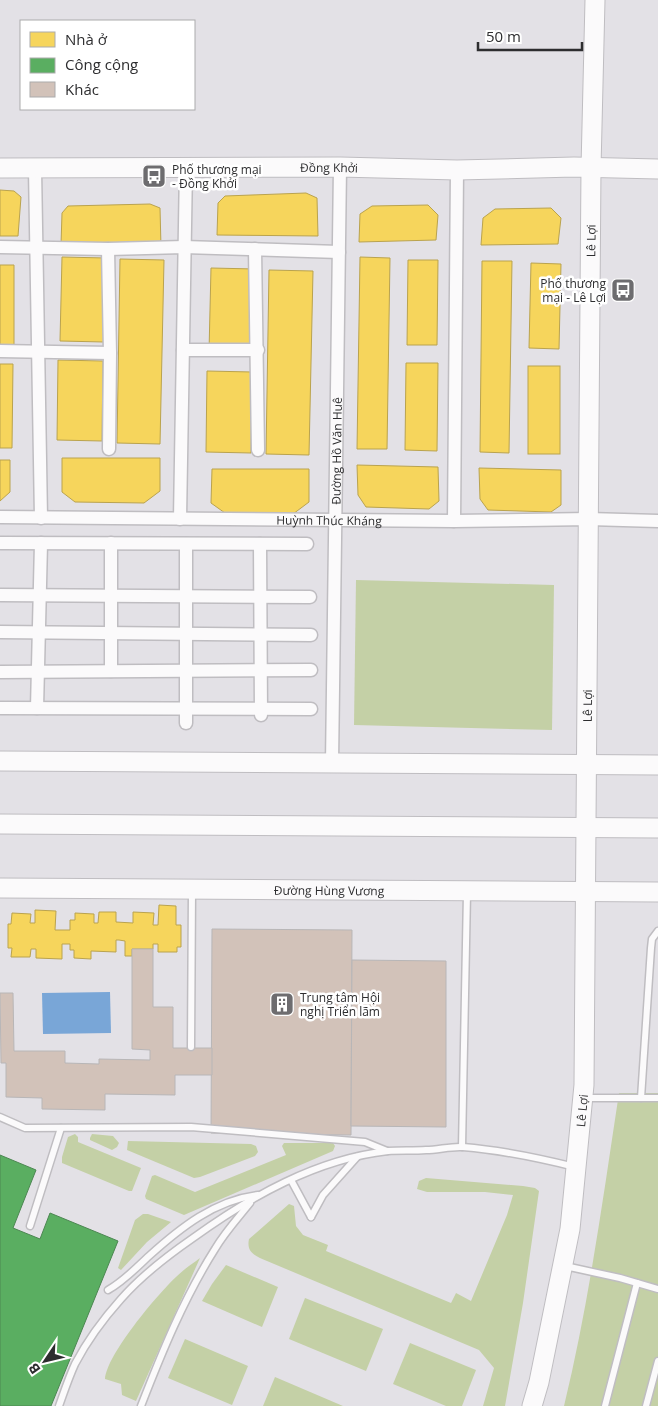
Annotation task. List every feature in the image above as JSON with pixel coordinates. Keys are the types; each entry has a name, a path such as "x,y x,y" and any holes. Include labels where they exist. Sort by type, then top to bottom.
{"main road":[{"name":"Lê Lợi","path":"532,1406 539,1382 570,1229 583,1098 587,892 590,168 595,0"},
{"name":"Đồng Khởi","path":"0,168 186,166 457,170 574,167 658,169"},
{"path":"0,761 658,765"},
{"path":"0,824 658,828"},
{"name":"Đường Hùng Vương","path":"0,888 658,892"}],"street":[{"path":"180,519 186,166"},
{"name":"Đường Hồ Văn Huê","path":"332,763 340,167"},
{"path":"35,169 41,518"},
{"path":"454,521 457,170"},
{"path":"0,247 108,249 184,247 339,252"},
{"path":"108,249 110,353 108,449"},
{"path":"254,249 258,350 258,450"},
{"path":"183,350 258,350"},
{"path":"0,351 110,353"},
{"name":"Huỳnh Thúc Kháng","path":"0,517 454,521 658,520"},
{"path":"0,543 307,544"},
{"path":"37,708 41,543"},
{"path":"111,543 111,671"},
{"path":"186,544 186,723"},
{"path":"260,544 261,712"},
{"path":"0,595 310,597"},
{"path":"0,632 311,635"},
{"path":"0,672 310,670"},
{"path":"0,708 186,708 261,712 311,708"}],"lane":[{"path":"192,889 192,1047"},
{"path":"462,1147 467,891"},
{"path":"641,1098 651,948 652,939 658,931"},
{"path":"583,1098 658,1098"},
{"path":"0,1116 26,1128 191,1127 365,1142 388,1151"},
{"path":"30,1226 61,1128"},
{"path":"59,1406 76,1363 121,1299 159,1262 225,1216 262,1194 291,1180 357,1157 388,1151 462,1147 543,1159 575,1167"},
{"path":"291,1180 311,1217 323,1195 357,1157"},
{"path":"108,1290 123,1280 187,1224 215,1208 247,1196 262,1194"},
{"path":"141,1406 168,1338 215,1247 252,1200"},
{"path":"562,1265 658,1289"},
{"path":"605,1406 637,1283"},
{"path":"646,1406 658,1361"}],"green space":[{"path":"356,580 554,585 552,730 354,725"},
{"path":"619,1093 658,1093 658,1406 564,1406 588,1289"},
{"path":"75,1134 78,1137 78,1142 141,1168 132,1191 62,1163 68,1137"},
{"path":"92,1134 113,1136 119,1143 112,1150 90,1140"},
{"path":"128,1141 251,1144 256,1146 258,1152 255,1156 194,1178 127,1150"},
{"path":"284,1143 333,1143 335,1146 333,1151 184,1215 146,1199 145,1196 152,1176 155,1175 195,1192 286,1155 282,1146"},
{"path":"426,1178 523,1186 535,1188 539,1191 523,1303 505,1406 483,1406 494,1368 479,1350 267,1261 250,1251 249,1239 289,1204 294,1206 296,1226 303,1235 328,1245 326,1251 451,1303 456,1293 471,1301 507,1215 513,1195 485,1192 427,1192 417,1189 419,1181"},
{"path":"143,1214 171,1222 147,1242 121,1270 118,1268 135,1220"},
{"path":"200,1258 136,1401 122,1395 121,1384 105,1379 114,1355 134,1325 157,1297 179,1274"},
{"path":"226,1265 278,1287 262,1327 202,1301"},
{"path":"305,1298 383,1329 366,1371 289,1339"},
{"path":"185,1339 248,1366 232,1405 168,1378"},
{"path":"410,1343 476,1370 462,1406 446,1406 393,1384"},
{"path":"275,1377 343,1406 263,1406"}],"water":[{"path":"110,992 111,1033 43,1034 42,993"}],"building: Nhà ở":[{"path":"0,190 14,191 21,197 18,236 0,236"},
{"path":"306,193 317,198 318,236 217,235 218,203 225,196"},
{"path":"150,204 160,208 161,247 61,245 62,213 68,206"},
{"path":"428,205 438,215 436,240 359,242 360,214 372,206"},
{"path":"551,208 561,218 558,244 481,245 483,218 495,209"},
{"path":"62,257 106,258 104,342 60,341"},
{"path":"360,257 390,258 387,449 357,449"},
{"path":"120,259 164,260 160,444 117,443"},
{"path":"408,260 438,260 437,345 407,345"},
{"path":"482,261 512,261 509,453 480,452"},
{"path":"531,263 561,264 559,349 529,348"},
{"path":"0,265 14,265 14,346 0,345"},
{"path":"211,268 255,269 253,353 209,352"},
{"path":"269,270 313,271 309,455 266,454"},
{"path":"58,360 103,361 102,441 57,440"},
{"path":"406,363 438,363 437,451 405,450"},
{"path":"0,364 13,364 12,448 0,448"},
{"path":"528,366 560,366 560,454 528,454"},
{"path":"207,371 252,372 251,453 206,452"},
{"path":"62,458 160,458 160,491 144,503 75,502 62,492"},
{"path":"0,460 10,460 10,492 0,501"},
{"path":"357,465 438,467 439,501 429,509 366,507 358,495"},
{"path":"479,468 561,470 561,505 551,512 488,510 480,499"},
{"path":"212,469 309,469 309,502 293,514 225,513 211,503"},
{"path":"159,905 176,906 176,925 181,925 181,947 177,947 177,952 158,952 158,944 153,944 153,949 132,949 132,956 125,956 125,941 119,940 116,940 116,952 91,951 91,959 74,958 74,950 70,950 70,944 62,944 62,959 36,958 36,949 31,949 30,957 11,957 12,948 8,948 8,924 11,924 12,913 31,914 30,923 35,923 35,910 56,911 55,930 70,930 70,920 75,920 75,913 94,914 94,923 98,923 99,912 116,912 116,922 133,923 133,912 154,913 153,925 158,925"}],"building: Công cộng":[{"path":"0,1155 36,1170 13,1228 40,1239 50,1213 118,1241 51,1406 0,1406"}],"building: Khác":[{"name":"Trung tâm Hội nghị Triển lãm","path":"212,929 352,930 351,1135 211,1133"},
{"path":"132,949 153,949 153,1007 173,1007 173,1048 212,1048 212,1075 175,1075 175,1095 105,1094 105,1110 42,1109 42,1098 6,1097 6,1063 1,1063 0,993 13,993 14,1051 65,1051 65,1063 99,1064 99,1059 150,1060 150,1050 132,1049"},
{"path":"352,960 446,961 446,1127 351,1126"}],"place":[{"name":"Phố thương mại - Đồng Khởi","path":"154,176"},
{"name":"Phố thương mại - Lê Lợi","path":"623,290"},
{"name":"Trung tâm Hội nghị Triển lãm","path":"282,1004"}]}
